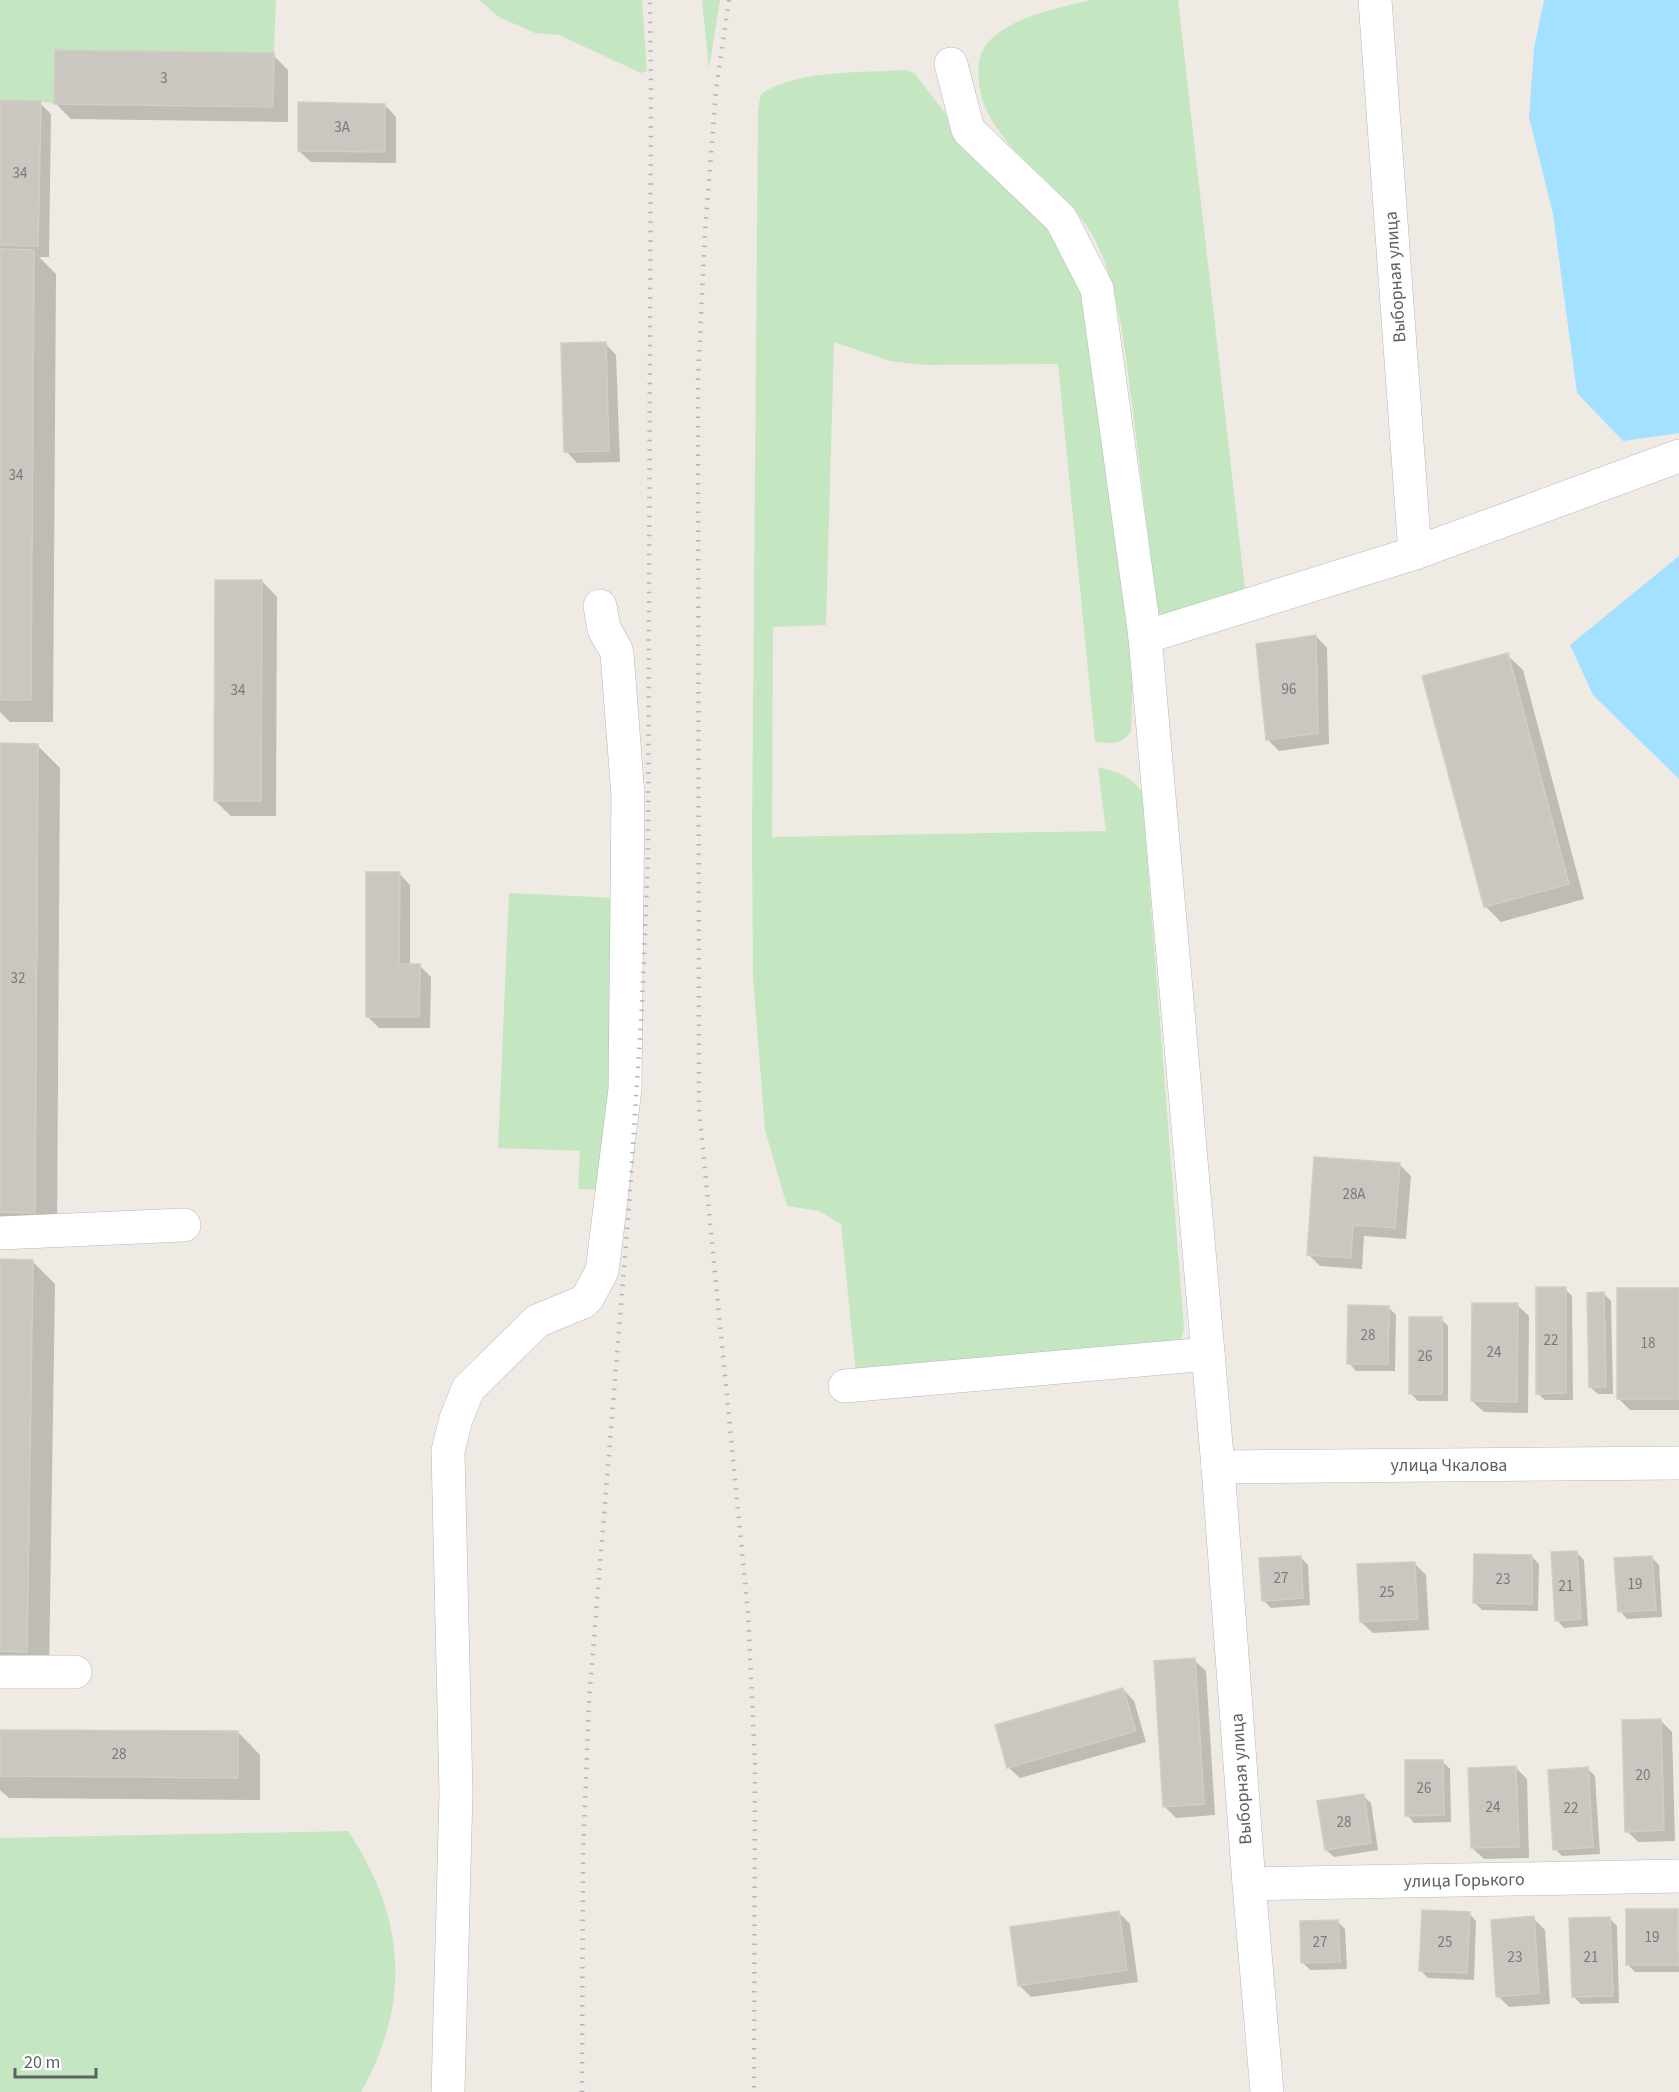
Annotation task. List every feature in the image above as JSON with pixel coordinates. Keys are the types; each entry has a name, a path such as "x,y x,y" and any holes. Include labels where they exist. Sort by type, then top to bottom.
{"street":[{"name":"Выборная улица","path":"1375,0 1415,553"},
{"name":"Выборная улица","path":"951,64 968,130 1061,219 1098,289 1145,637 1218,1467 1267,2092"},
{"path":"1145,637 1415,553 1679,456"},
{"path":"448,2092 456,1793 450,1443 456,1419 468,1389 537,1321 579,1305 588,1297 599,1279 625,1089 628,796 616,650 604,629 600,606"},
{"path":"0,1233 184,1225"},
{"path":"845,1386 1208,1354"},
{"name":"улица Чкалова","path":"1218,1467 1679,1463"},
{"path":"0,1672 75,1672"},
{"name":"улица Горького","path":"1249,1884 1679,1876"}],"green space":[{"path":"0,0 276,0 274,53 55,50 54,104 40,101 0,100"},
{"path":"479,0 642,0 647,71 641,73 559,35 535,33 499,17"},
{"path":"702,0 720,0 709,69"},
{"path":"1091,0 1178,0 1245,589 1411,537 1174,622 1158,616 1120,318 1102,256 1093,236 1079,215 1003,136 989,114 980,90 979,63 984,49 994,37 1008,27 1042,12"},
{"path":"907,70 915,74 962,135 993,161 1085,273 1133,664 1131,731 1120,741 1095,742 1058,364 925,365 890,361 834,342 826,625 773,627 772,837 1106,831 1098,767 1123,775 1138,786 1142,792 1184,1329 1180,1342 856,1374 841,1224 819,1211 787,1206 765,1130 753,977 752,837 758,109 761,94 794,80 832,74"},
{"path":"509,893 617,898 605,1190 578,1189 580,1151 498,1148"},
{"path":"348,1831 367,1863 381,1895 391,1927 395,1960 394,1992 388,2025 377,2058 361,2092 0,2092 0,1838"}],"water":[{"path":"1544,0 1679,0 1679,433 1623,441 1577,393 1553,214 1529,117 1534,48"},
{"path":"1679,556 1679,779 1593,695 1570,645"}],"building":[{"path":"55,50 274,53 273,107 54,104"},
{"path":"0,100 41,101 38,246 0,245"},
{"path":"298,102 385,104 385,152 298,151"},
{"path":"0,249 34,250 31,700 0,700"},
{"path":"606,342 609,451 564,452 561,343"},
{"path":"215,580 262,580 261,801 214,801"},
{"path":"1316,635 1318,733 1266,740 1256,644"},
{"path":"1508,653 1569,884 1484,907 1422,676"},
{"path":"0,743 38,744 35,1213 0,1212"},
{"path":"366,872 400,872 399,964 420,964 419,1017 366,1017"},
{"path":"1314,1157 1400,1163 1395,1228 1353,1225 1351,1258 1307,1255"},
{"path":"0,1259 33,1260 27,1652 0,1651"},
{"path":"1536,1287 1566,1287 1566,1393 1536,1394"},
{"path":"1617,1288 1679,1288 1679,1399 1617,1399"},
{"path":"1604,1292 1606,1387 1589,1387 1587,1293"},
{"path":"1472,1303 1518,1303 1517,1402 1471,1401"},
{"path":"1348,1305 1389,1306 1388,1364 1347,1364"},
{"path":"1409,1317 1442,1317 1442,1394 1409,1394"},
{"path":"1577,1551 1581,1619 1555,1621 1551,1552"},
{"path":"1474,1554 1532,1555 1532,1604 1473,1603"},
{"path":"1301,1556 1303,1598 1262,1601 1259,1558"},
{"path":"1652,1556 1656,1610 1618,1612 1614,1558"},
{"path":"1415,1562 1418,1619 1360,1622 1357,1564"},
{"path":"1195,1658 1204,1804 1163,1807 1154,1661"},
{"path":"1123,1688 1136,1731 1007,1768 995,1725"},
{"path":"1661,1719 1664,1830 1625,1832 1622,1720"},
{"path":"0,1730 238,1731 238,1778 0,1776"},
{"path":"1405,1760 1443,1760 1444,1815 1405,1816"},
{"path":"1516,1766 1519,1847 1471,1848 1468,1768"},
{"path":"1588,1767 1593,1847 1553,1850 1548,1770"},
{"path":"1364,1794 1371,1843 1325,1850 1317,1801"},
{"path":"1626,1909 1678,1909 1678,1965 1626,1965"},
{"path":"1422,1910 1470,1912 1467,1973 1419,1971"},
{"path":"1119,1911 1127,1970 1018,1986 1010,1927"},
{"path":"1534,1916 1539,1993 1496,1997 1491,1920"},
{"path":"1610,1917 1613,1996 1572,1997 1569,1918"},
{"path":"1338,1920 1340,1962 1301,1963 1300,1921"}],"railway":[{"path":"582,2092 583,1855 589,1701 629,1206 642,1006 648,858 650,0"},
{"path":"729,0 716,90 705,232 698,379 699,1108 748,1613 755,1763 754,2092"}]}
